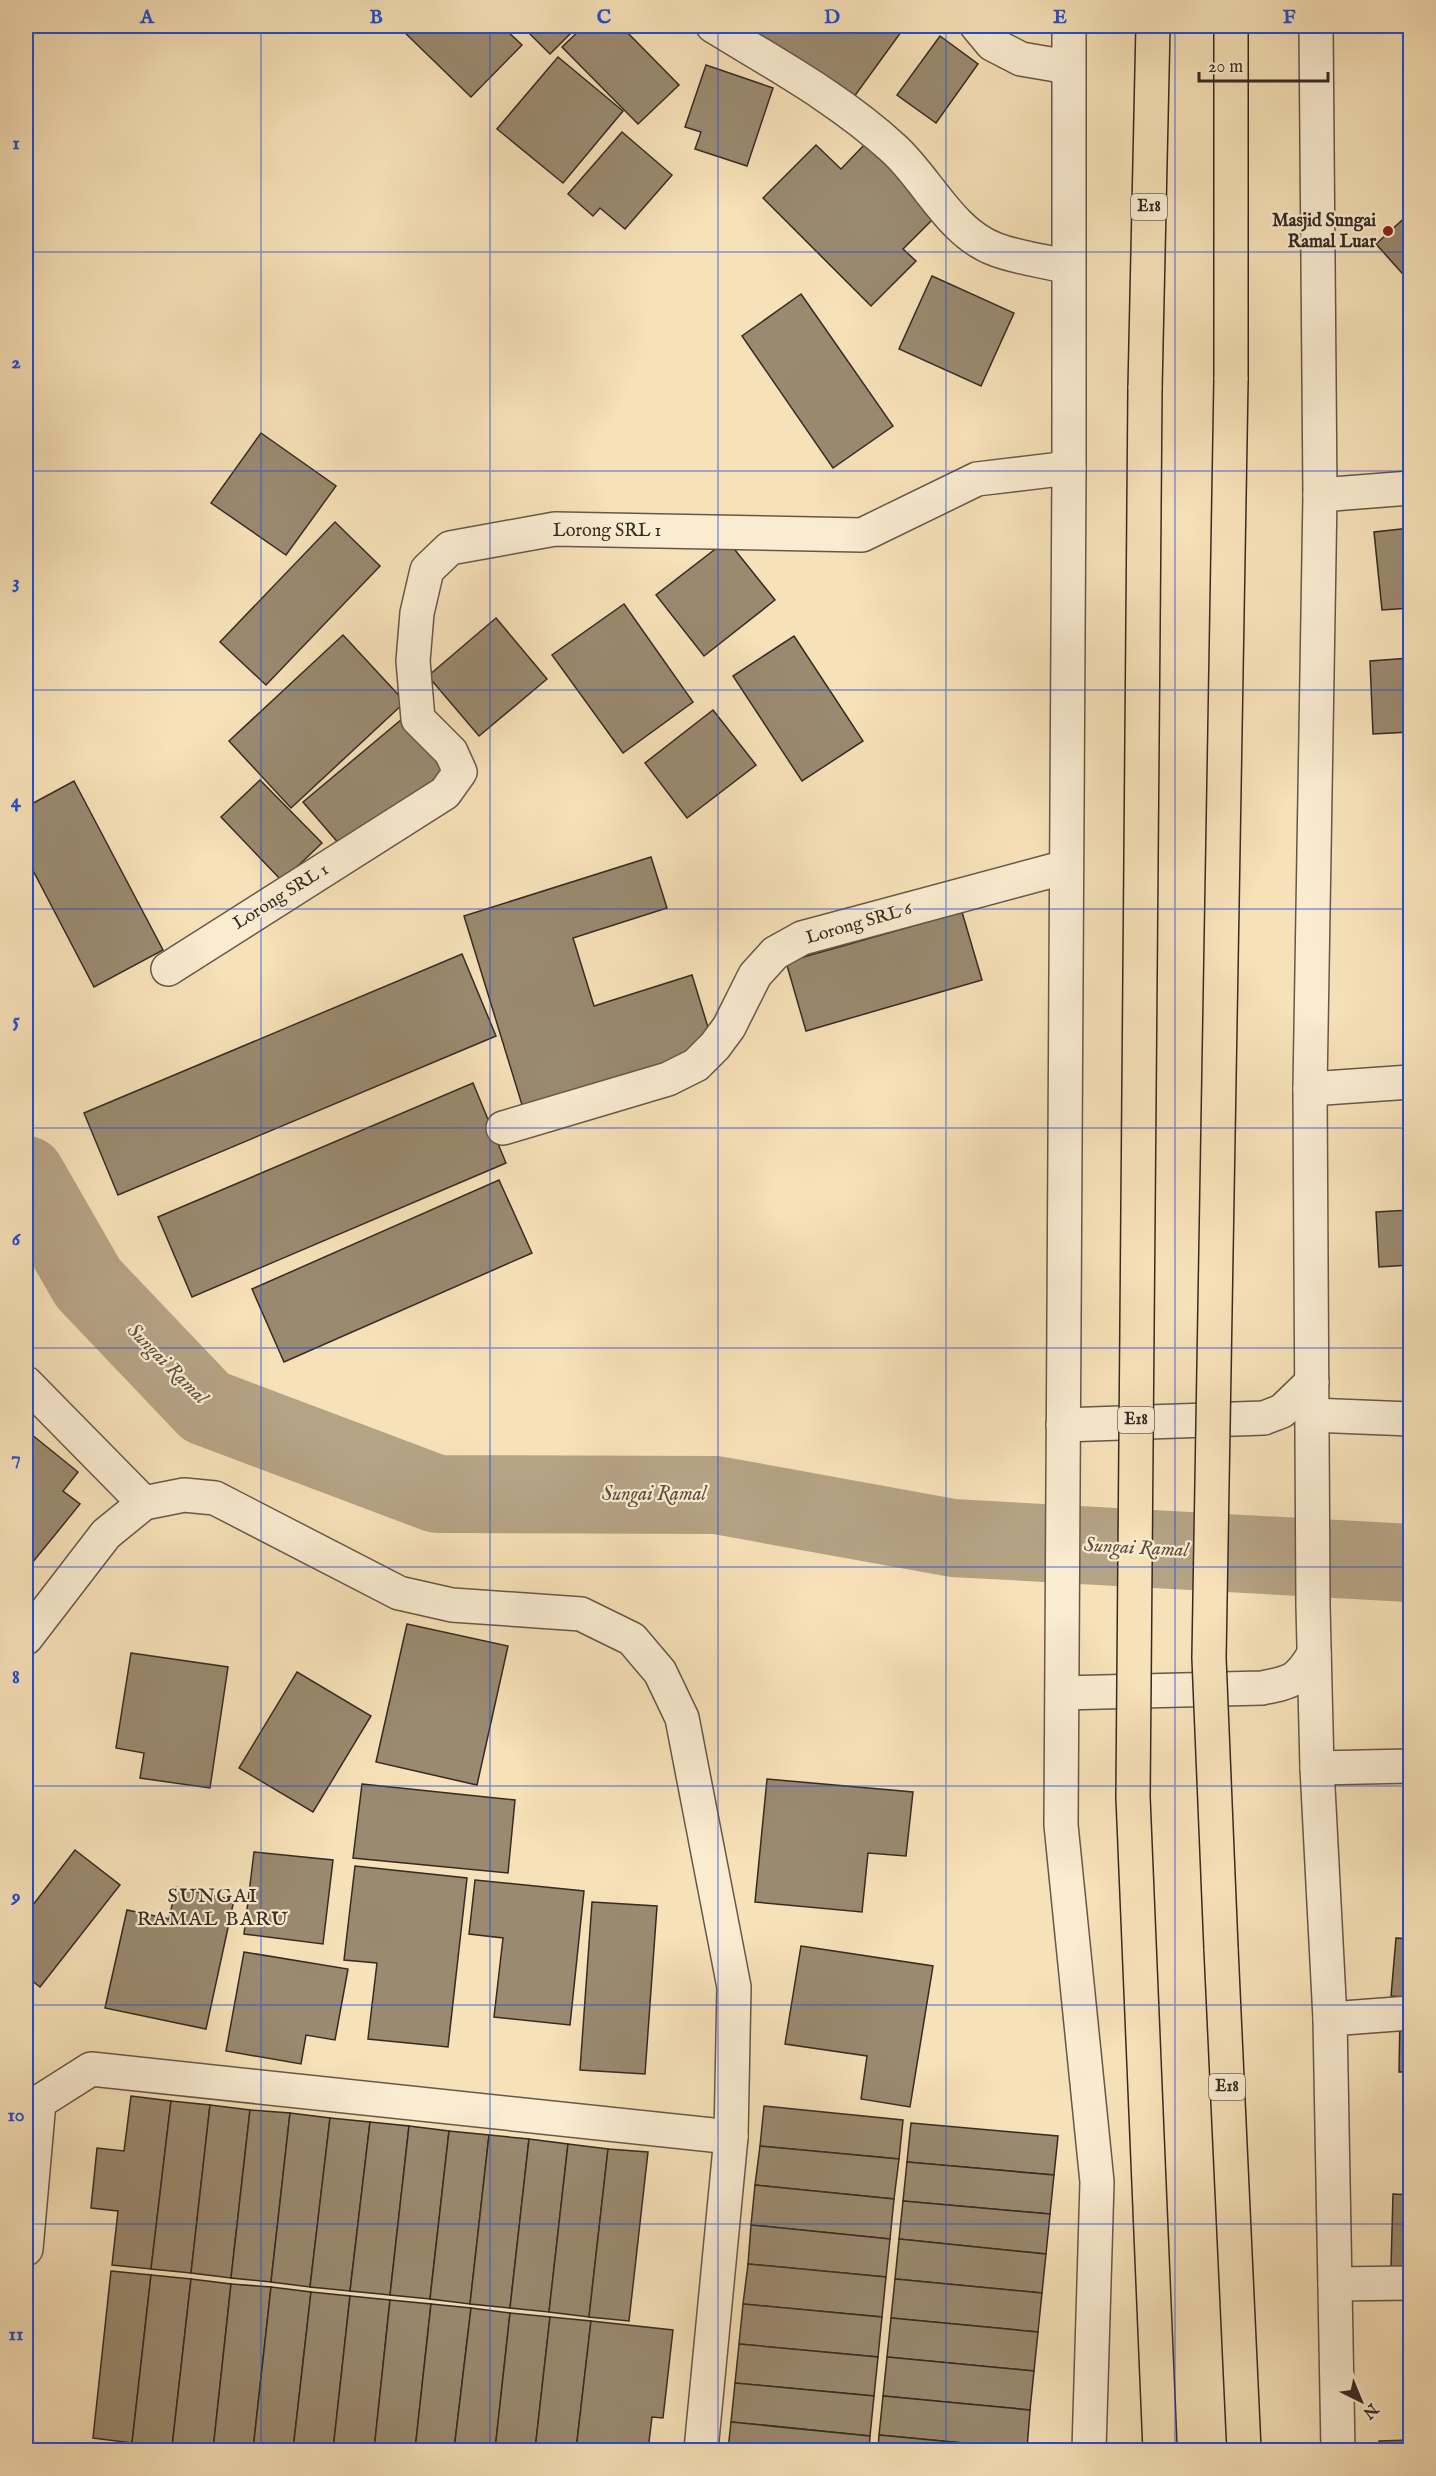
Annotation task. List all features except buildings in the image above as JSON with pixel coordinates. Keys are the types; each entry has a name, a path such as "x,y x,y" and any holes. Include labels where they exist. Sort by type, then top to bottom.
{"highway":[{"name":"E18","path":"1153,26 1145,389 1133,1797 1160,2451"},
{"name":"E18","path":"1231,26 1231,380 1209,1658 1244,2451"}],"street":[{"path":"713,26 835,101 887,143 972,236 996,250 1068,267"},
{"path":"976,26 992,44 1021,59 1068,67"},
{"path":"1069,26 1069,468 1061,1824 1097,2181 1089,2451"},
{"path":"1316,26 1320,495 1310,1089 1312,1606 1317,1768 1330,2019 1338,2451"},
{"name":"Lorong SRL 1","path":"168,969 446,793 460,772 451,752 418,719 414,661 417,613 427,570 450,548 555,529 862,535 977,479 1069,468"},
{"path":"1320,495 1410,488"},
{"name":"Lorong SRL 6","path":"503,1128 668,1079 696,1065 715,1046 729,1027 755,975 775,953 802,938 1066,867"},
{"path":"1310,1089 1410,1082"},
{"path":"1063,1425 1264,1418 1282,1411 1312,1382"},
{"path":"26,1383 144,1503"},
{"path":"1312,1415 1410,1419"},
{"path":"1264,1418 1281,1429 1312,1465"},
{"path":"26,1638 106,1534 144,1503 184,1495 215,1498 399,1593 452,1605 581,1614 632,1639 660,1672 682,1718 734,1987 731,2137 701,2451"},
{"path":"1062,1693 1262,1688 1291,1683 1303,1673 1314,1654"},
{"path":"1262,1688 1291,1697 1304,1708 1316,1724"},
{"path":"1317,1768 1410,1766"},
{"path":"1330,2019 1410,2013"},
{"path":"26,2249 39,2102 91,2069 731,2137"},
{"path":"1335,2284 1410,2283"}],"waterway":[{"name":"Sungai Ramal","path":"26,1175 88,1283 206,1407 437,1494 716,1495 953,1538 1410,1563"}],"place":[{"name":"Masjid Sungai Ramal Luar","path":"1388,231"}],"district":[{"name":"SUNGAI RAMAL BARU","path":"213,1908"}]}
